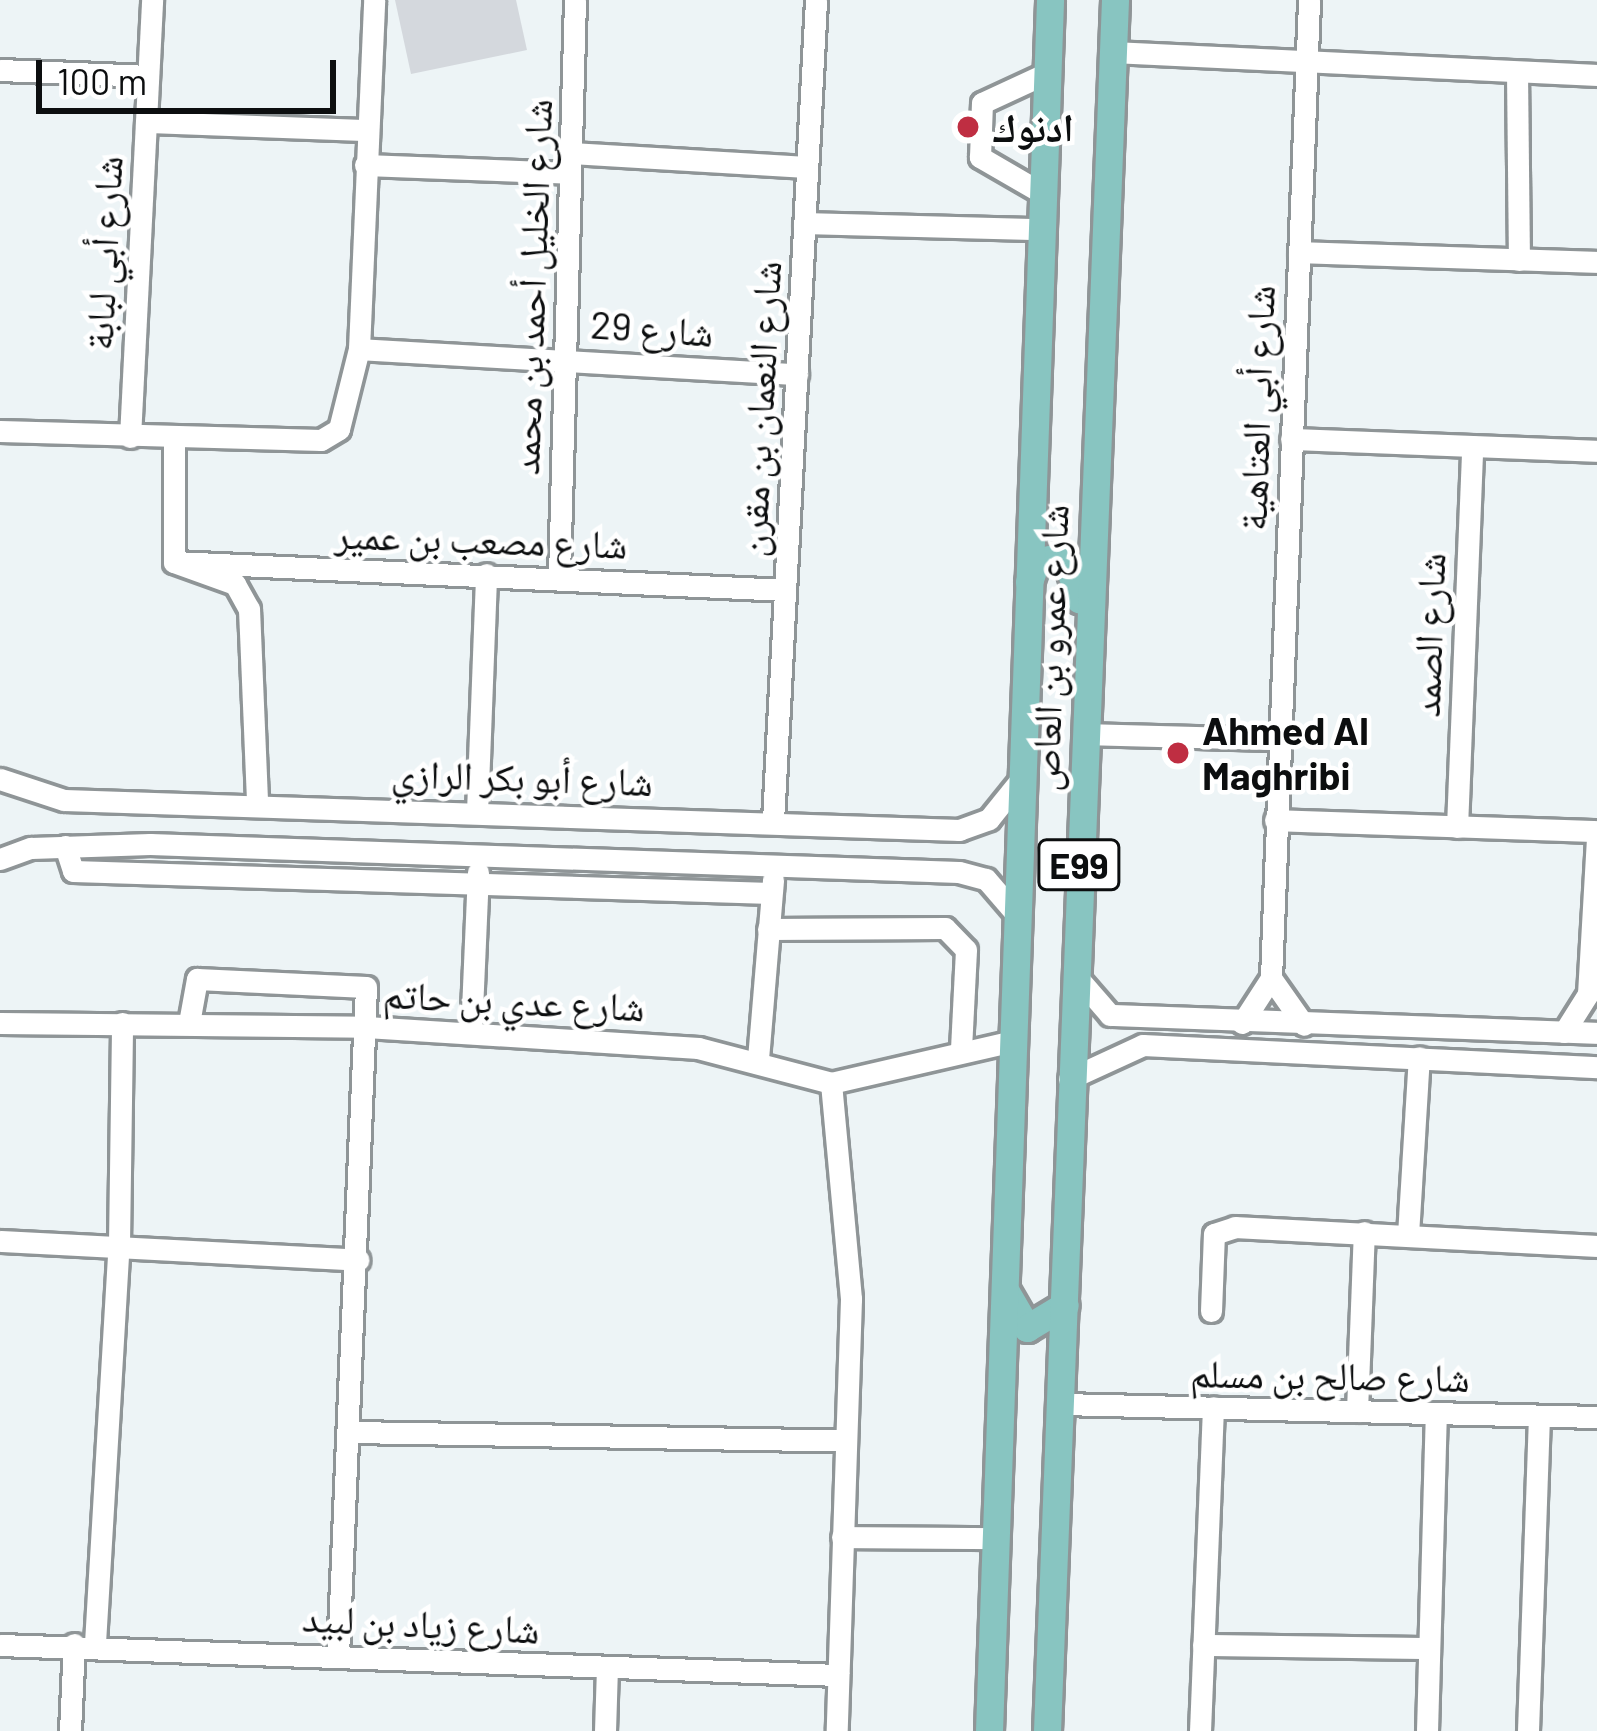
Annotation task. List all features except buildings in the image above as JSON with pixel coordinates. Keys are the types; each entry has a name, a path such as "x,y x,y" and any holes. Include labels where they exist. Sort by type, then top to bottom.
{"main road":[{"name":"شارع عمرو بن العاص","path":"989,1731 1050,0"},
{"name":"شارع عمرو بن العاص","path":"1047,1731 1085,632 1115,0"},
{"path":"1026,591 1036,562 1068,562 1085,632"},
{"path":"1002,1281 1016,1321 1027,1328 1065,1305"}],"street":[{"name":"شارع أبي لبابة","path":"130,437 152,0"},
{"path":"0,430 321,440 339,428 351,404 359,349 374,0"},
{"name":"شارع الخليل أحمد بن محمد","path":"559,577 575,0"},
{"name":"شارع النعمان بن مقرن","path":"773,821 816,0"},
{"name":"شارع أبي العتاهية","path":"1271,978 1309,0"},
{"path":"1112,52 1597,75"},
{"path":"0,70 148,76"},
{"path":"1517,72 1519,260"},
{"path":"1042,193 980,157 982,103 1047,73"},
{"path":"146,122 366,130"},
{"path":"365,165 807,167"},
{"path":"804,223 1040,230"},
{"path":"1299,252 1597,262"},
{"name":"شارع 29","path":"359,349 796,374"},
{"path":"174,439 173,562 245,595 256,803"},
{"path":"1291,439 1597,451"},
{"name":"شارع الصمد","path":"1456,827 1472,446"},
{"name":"شارع مصعب بن عمير","path":"173,562 785,590"},
{"path":"477,812 487,574"},
{"path":"1084,734 1279,739"},
{"name":"شارع أبو بكر الرازي","path":"0,779 64,800 958,830 989,819 1022,777"},
{"path":"1275,820 1597,834 1592,1005 1564,1032"},
{"path":"65,846 73,871 771,893"},
{"name":"شارع أبو بكر الرازي","path":"0,859 65,846 959,872 986,879 1016,916"},
{"path":"471,1033 479,855"},
{"path":"758,1059 775,864"},
{"path":"768,929 945,928 966,950 961,1050"},
{"path":"1074,971 1093,1004 1110,1015 1597,1033"},
{"path":"1242,1023 1271,978 1304,1025"},
{"path":"189,1023 197,979 337,982 366,987 351,1432 338,1654"},
{"name":"شارع عدي بن حاتم","path":"0,1023 189,1023 471,1033 758,1059 831,1082"},
{"path":"70,1731 84,1643 119,1244 122,1023"},
{"path":"837,1731 851,1299 831,1082 1012,1041"},
{"path":"1069,1079 1143,1045 1597,1066"},
{"path":"1408,1235 1419,1057"},
{"path":"1211,1311 1214,1234 1223,1229 1597,1246"},
{"path":"1357,1411 1364,1232"},
{"path":"0,1241 358,1260"},
{"name":"شارع صالح بن مسلم","path":"1061,1404 1597,1417"},
{"path":"1200,1731 1213,1408"},
{"path":"1427,1731 1436,1413"},
{"path":"1528,1731 1539,1416"},
{"path":"351,1432 843,1441"},
{"path":"842,1538 995,1538"},
{"name":"شارع زياد بن لبيد","path":"0,1646 84,1643 838,1676"},
{"path":"1203,1646 1429,1648"},
{"path":"604,1731 607,1669"}],"place":[{"name":"ادنوك","path":"968,127"},
{"name":"Ahmed Al Maghribi","path":"1178,753"}]}
